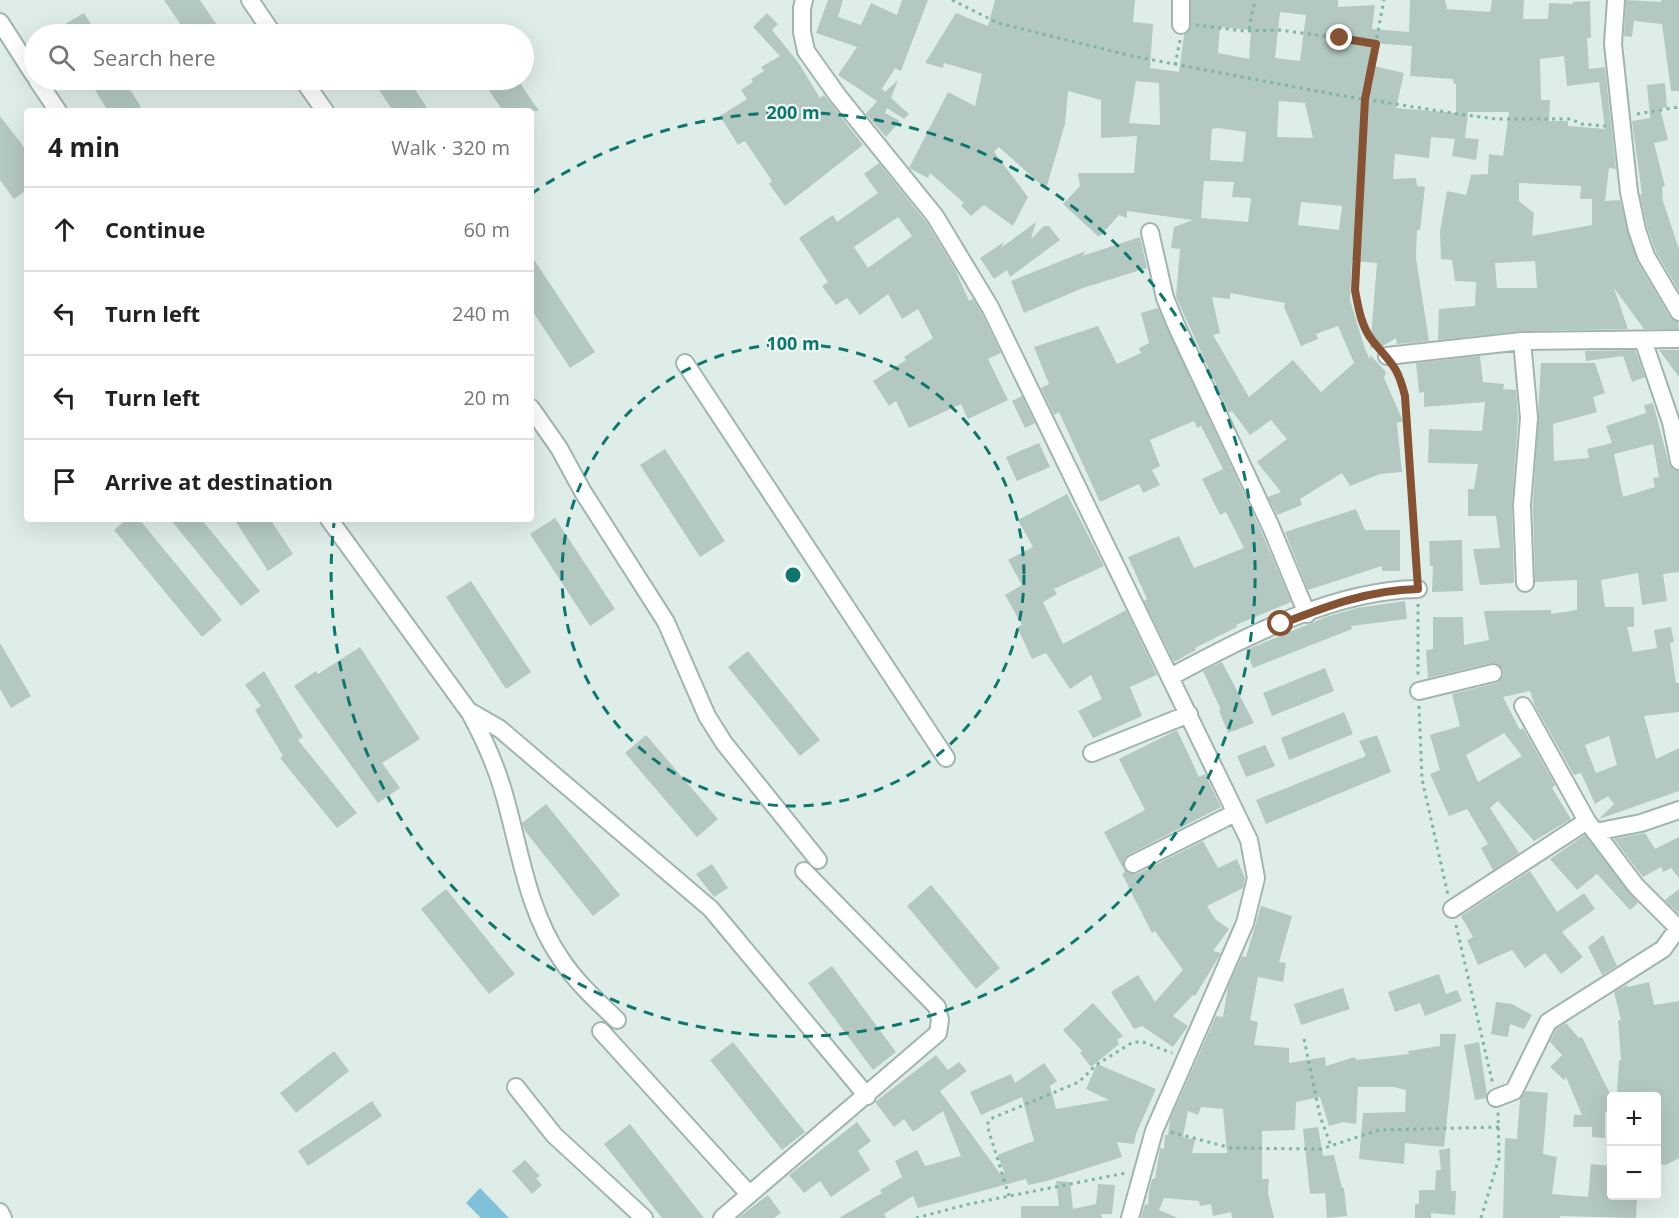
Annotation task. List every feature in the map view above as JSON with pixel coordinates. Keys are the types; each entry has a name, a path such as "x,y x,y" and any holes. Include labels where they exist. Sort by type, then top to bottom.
{"street":[{"path":"250,0 266,24"},
{"path":"804,0 802,32 806,51 838,96 935,216 990,307 1060,455 1172,676 1249,840 1254,858 1256,878 1253,898 1245,923 1154,1131 1130,1218"},
{"path":"1181,0 1181,25"},
{"path":"1616,0 1613,44 1629,192 1637,230 1646,256 1679,312"},
{"path":"0,22 24,59"},
{"path":"44,90 56,108"},
{"path":"310,90 323,108"},
{"path":"1150,232 1166,297 1177,327 1271,527 1307,614"},
{"path":"1387,356 1522,340 1679,339"},
{"path":"1522,340 1529,418 1522,504 1525,584"},
{"path":"1643,340 1671,422 1679,461"},
{"path":"685,363 946,758"},
{"path":"534,412 559,448 583,492 666,622 707,716 718,734 818,860"},
{"path":"331,522 468,710 488,748 501,785 518,856 537,912 560,958 588,992 617,1020"},
{"path":"1172,676 1228,647 1353,597 1396,589 1418,589"},
{"path":"1419,691 1493,673"},
{"path":"1496,1098 1514,1091 1548,1022 1663,949 1678,927 1636,886 1591,827 1523,706"},
{"path":"468,710 500,729 711,909 867,1096"},
{"path":"1092,753 1189,714"},
{"path":"1452,909 1591,827 1641,823 1679,810"},
{"path":"1133,864 1235,813"},
{"path":"722,1218 938,1033 940,1020 937,1007 804,871"},
{"path":"601,1031 749,1194"},
{"path":"516,1087 554,1135 644,1218"},
{"path":"0,1212 3,1218"}],"path":[{"path":"952,0 998,23 1175,65 1365,99 1497,119 1544,117 1571,119 1581,124 1622,126 1628,115 1679,107"},
{"path":"1249,28 1255,0"},
{"path":"1384,0 1365,99 1355,290 1359,312 1371,338 1400,373 1405,396 1418,589 1422,779 1469,974 1496,1098 1500,1127 1499,1158 1481,1218"},
{"path":"1175,65 1181,25 1244,31 1249,28 1376,44"},
{"path":"1304,1039 1320,1116 1331,1146"},
{"path":"1009,1196 987,1125 990,1119 1078,1082 1096,1065 1133,1042 1143,1042 1184,1058"},
{"path":"1154,1131 1184,1134 1231,1148 1321,1149 1379,1130 1500,1127"},
{"path":"916,1218 1009,1196 1144,1169"}],"water":[{"path":"480,1188 509,1218 481,1218 466,1203"}],"building":[{"path":"164,0 200,0 216,24 180,24"},
{"path":"828,0 843,0 838,17 861,25 871,3 897,15 902,0 928,0 901,71 895,68 882,89 885,92 898,80 891,98 909,114 904,119 887,108 885,113 900,121 886,137 866,114 877,101 838,75 857,47 816,33"},
{"path":"995,0 1135,0 1133,22 1153,24 1150,68 1179,72 1184,35 1191,26 1191,0 1338,0 1338,7 1375,5 1372,29 1409,32 1410,0 1445,0 1447,9 1490,12 1492,0 1524,0 1523,19 1548,19 1549,3 1573,4 1573,2 1590,1 1591,38 1587,38 1589,69 1605,67 1616,169 1609,168 1605,201 1620,200 1637,261 1670,317 1678,322 1679,329 1644,329 1614,288 1628,329 1521,331 1438,340 1439,309 1475,306 1476,282 1455,281 1452,260 1441,259 1440,231 1447,191 1466,195 1471,175 1488,174 1489,154 1503,156 1509,112 1468,112 1465,138 1479,139 1476,160 1452,156 1455,139 1431,137 1429,158 1395,154 1393,179 1416,178 1417,186 1425,187 1420,230 1417,230 1416,258 1429,341 1397,344 1396,338 1381,347 1370,348 1377,263 1352,261 1350,300 1365,349 1370,360 1370,355 1386,372 1384,378 1403,421 1397,423 1402,472 1380,474 1350,486 1342,473 1300,499 1302,505 1277,515 1268,497 1281,492 1257,462 1287,439 1271,420 1250,435 1232,411 1229,413 1176,297 1180,249 1171,248 1174,227 1193,220 1127,211 1127,218 1119,215 1099,237 1063,204 1080,186 1078,173 1134,173 1137,136 1101,138 1101,100 1068,91 1065,124 1046,189 999,147 994,152 1028,197 1013,226 984,205 971,216 961,206 964,203 930,173 928,178 909,168 948,92 975,106 982,74 944,63 943,68 925,63 956,13 988,26","holes":["1280,12 1306,15 1300,61 1275,58","1220,27 1251,30 1249,59 1218,53","1372,43 1412,46 1410,76 1453,79 1456,84 1456,113 1396,108 1404,73 1369,65","1564,56 1567,86 1599,82 1605,129 1568,126 1568,121 1549,121 1550,100 1541,100 1540,59","1136,81 1159,83 1160,125 1129,123","1279,101 1305,103 1313,138 1277,137","1212,129 1246,132 1243,162 1210,160","1204,181 1234,182 1232,197 1251,198 1248,222 1201,218","1519,183 1581,186 1580,199 1592,199 1592,225 1532,236 1534,213 1519,201","1301,202 1342,206 1339,230 1298,225","1535,261 1537,288 1497,288 1495,263","1230,293 1285,303 1284,307 1301,346 1318,339 1316,334 1338,326 1354,363 1321,392 1293,360 1249,397 1213,335 1220,333 1212,297 1230,299"]},
{"path":"1626,0 1661,2 1661,0 1679,0 1679,91 1671,91 1662,24 1634,21 1632,37 1624,36"},
{"path":"84,13 91,24 65,24"},
{"path":"767,13 778,24 772,30 798,62 820,98 824,95 863,145 785,206 769,184 772,181 745,141 738,145 720,116 747,99 741,90 753,82 751,79 764,71 761,67 780,56 753,27"},
{"path":"1665,83 1667,108 1660,108 1668,140 1654,143 1665,186 1662,187 1663,201 1679,249 1679,291 1656,252 1647,227 1640,195 1642,194 1632,121 1650,118 1647,85"},
{"path":"95,90 130,90 141,107 139,108 106,108"},
{"path":"379,90 415,90 427,108 391,108"},
{"path":"489,90 525,90 539,111 534,111 534,108 501,108"},
{"path":"0,116 24,147 24,192 14,199 0,180"},
{"path":"879,163 927,223 955,269 969,301 973,299 981,312 1001,353 988,359 1008,400 968,419 961,404 909,428 896,401 889,406 873,381 906,360 904,357 933,338 918,309 902,319 888,294 860,315 847,298 836,305 822,286 828,282 799,238 833,215 837,222 878,193 864,174","holes":["898,217 912,236 868,268 854,247"]},
{"path":"1036,222 1031,239 1044,226 1049,226 1060,240 1010,277 1007,270 994,279 980,258 1004,242 1001,248"},
{"path":"1140,237 1147,268 1083,288 1024,313 1011,281 1086,251 1082,256"},
{"path":"534,260 595,352 570,368 534,314"},
{"path":"1158,308 1261,531 1291,602 1236,625 1237,627 1195,648 1196,650 1174,662 1144,601 1147,599 1128,557 1179,536 1194,568 1244,548 1226,512 1220,515 1202,479 1223,469 1201,426 1197,428 1194,421 1150,440 1160,466 1152,470 1160,485 1143,493 1139,484 1100,502 1059,412 1054,415 1041,388 1049,384 1034,347 1098,326 1117,364 1141,353 1139,348 1149,343 1141,313"},
{"path":"1635,350 1645,377 1632,382 1623,356 1586,361 1585,351"},
{"path":"1659,350 1679,350 1679,377"},
{"path":"1480,356 1483,382 1504,384 1503,389 1516,390 1518,418 1512,505 1514,583 1480,585 1473,549 1500,548 1496,516 1468,516 1468,489 1474,489 1478,464 1428,463 1429,429 1482,431 1485,402 1424,407 1424,392 1419,393 1416,363"},
{"path":"1541,363 1595,363 1605,393 1593,397 1597,412 1553,424 1554,461 1589,458 1587,449 1612,443 1606,426 1646,413 1644,405 1653,403 1669,464 1679,471 1679,572 1663,574 1667,601 1642,605 1638,573 1601,580 1605,607 1634,607 1634,627 1627,627 1633,652 1657,648 1654,630 1671,627 1674,642 1670,643 1676,683 1679,683 1679,712 1644,716 1656,759 1679,748 1679,791 1599,819 1614,804 1608,796 1595,804 1581,773 1574,775 1535,706 1530,691 1503,697 1520,730 1523,728 1555,785 1552,788 1571,819 1534,841 1498,801 1490,808 1519,853 1493,870 1481,848 1488,844 1467,809 1449,816 1430,774 1440,770 1430,735 1460,726 1452,694 1496,683 1503,676 1503,670 1496,663 1491,663 1428,678 1426,650 1433,649 1433,617 1463,617 1464,645 1489,640 1484,611 1551,610 1551,614 1577,610 1577,580 1535,582 1533,505","holes":["1653,444 1659,477 1653,478 1655,487 1623,497 1614,454","1504,733 1522,756 1478,782 1466,755","1609,736 1617,765 1596,773 1585,745"]},
{"path":"1022,396 1035,423 1025,428 1012,401"},
{"path":"1039,443 1050,467 1017,481 1006,457"},
{"path":"665,449 725,541 700,557 640,465"},
{"path":"1067,494 1104,566 1054,589 1057,594 1043,602 1063,644 1126,610 1157,675 1130,687 1142,716 1093,738 1078,711 1102,699 1091,675 1070,689 1046,653 1032,659 1017,627 1022,625 1005,595 1022,585 1008,560 1033,547 1018,520"},
{"path":"1356,509 1365,530 1400,530 1400,571 1382,571 1382,566 1308,590 1285,532"},
{"path":"555,518 615,609 590,626 530,534"},
{"path":"123,522 141,522 222,620 202,637 114,530"},
{"path":"172,522 203,522 260,591 241,606"},
{"path":"236,522 272,522 293,554 268,571"},
{"path":"1462,540 1463,591 1432,592 1433,566 1430,566 1429,541"},
{"path":"471,581 531,672 506,689 446,597"},
{"path":"1405,601 1407,619 1351,626 1352,629 1253,668 1246,650 1326,617 1357,608"},
{"path":"0,643 31,696 11,708 0,689"},
{"path":"360,647 420,739 382,763 400,788 378,803 294,686 316,671 318,674"},
{"path":"748,651 820,740 800,756 728,667"},
{"path":"1222,662 1254,723 1228,733 1219,711 1221,710 1203,671"},
{"path":"1325,668 1334,691 1272,716 1263,693"},
{"path":"264,671 303,737 298,740 357,813 337,828 280,758 283,756 255,710 261,706 245,685"},
{"path":"1344,712 1353,734 1289,760 1281,738"},
{"path":"1177,730 1199,777 1205,774 1221,807 1128,855 1124,859 1123,868 1128,873 1137,874 1203,841 1218,868 1237,859 1245,878 1243,888 1207,906 1215,919 1229,929 1213,951 1221,953 1195,996 1193,995 1173,1016 1188,1026 1173,1047 1142,1026 1134,1029 1111,992 1138,975 1155,1002 1183,970 1155,931 1152,933 1104,832 1145,810 1119,759"},
{"path":"646,735 718,819 697,837 625,753"},
{"path":"1377,735 1391,772 1266,824 1256,800 1366,756 1359,741"},
{"path":"1265,745 1275,766 1246,777 1237,756"},
{"path":"546,804 620,895 593,916 525,831 522,823"},
{"path":"1645,833 1655,849 1679,837 1679,878 1671,868 1663,872 1661,867 1643,877 1614,839"},
{"path":"1585,835 1638,903 1630,910 1597,874 1577,890 1550,859"},
{"path":"712,864 728,888 714,897 696,874"},
{"path":"1530,871 1557,912 1584,893 1595,909 1562,932 1583,957 1561,974 1545,953 1525,968 1512,950 1478,965 1467,940 1473,937 1461,916"},
{"path":"931,885 1000,968 976,989 907,906"},
{"path":"446,889 515,974 489,994 421,909"},
{"path":"1679,889 1679,914 1665,900"},
{"path":"1261,906 1292,916 1279,962 1286,963 1283,982 1258,977 1250,1020 1258,1022 1254,1045 1289,1048 1289,1063 1325,1057 1326,1066 1355,1057 1356,1060 1409,1054 1408,1051 1440,1046 1440,1034 1456,1034 1444,1147 1405,1143 1404,1164 1359,1159 1363,1113 1405,1112 1406,1090 1394,1087 1358,1087 1356,1124 1343,1122 1329,1126 1320,1097 1296,1102 1295,1130 1262,1131 1262,1179 1269,1179 1268,1193 1274,1218 1232,1218 1231,1212 1213,1216 1211,1204 1200,1206 1199,1201 1164,1198 1159,1210 1178,1218 1141,1218 1145,1204 1148,1205 1149,1190 1152,1179 1155,1179 1160,1148 1164,1149 1165,1135 1168,1135 1170,1120 1216,1016 1223,1017 1228,987 1242,956 1246,957","holes":["1201,1107 1223,1109 1227,1153 1192,1153 1195,1140 1183,1137 1188,1111 1198,1115"]},
{"path":"1603,935 1617,966 1602,975 1588,947"},
{"path":"832,966 896,1052 873,1070 808,983"},
{"path":"1439,974 1446,994 1457,990 1462,1001 1425,1016 1420,1003 1395,1012 1388,992"},
{"path":"1649,982 1654,1005 1679,1001 1679,1158 1666,1165 1661,1164 1661,1092 1617,1092 1619,1060 1621,1060 1618,1020 1621,1020 1614,992 1627,985 1628,987"},
{"path":"1343,988 1350,1009 1301,1025 1294,1004"},
{"path":"1496,1002 1512,1004 1532,1015 1524,1029 1510,1024 1508,1037 1491,1034"},
{"path":"1093,1003 1123,1036 1117,1040 1119,1044 1091,1067 1080,1053 1082,1051 1063,1030"},
{"path":"1566,1023 1579,1038 1582,1037 1609,1092 1607,1092 1607,1112 1605,1112 1605,1138 1592,1137 1592,1127 1573,1127 1574,1115 1582,1115 1566,1077 1564,1080 1550,1067 1562,1055 1550,1042 1556,1029"},
{"path":"733,1042 805,1132 782,1150 710,1060"},
{"path":"1479,1042 1487,1094 1486,1098 1475,1100 1464,1045"},
{"path":"334,1051 349,1071 296,1113 280,1093"},
{"path":"936,1055 948,1070 959,1062 967,1071 940,1091 1001,1175 1005,1173 997,1155 1034,1141 1022,1097 981,1115 970,1092 1011,1074 1015,1083 1044,1063 1057,1081 1050,1086 1056,1109 1109,1100 1086,1089 1097,1064 1156,1089 1136,1134 1134,1144 1117,1142 1122,1157 1047,1181 1028,1185 1026,1179 918,1208 913,1196 884,1214 886,1218 839,1218 882,1193 880,1190 902,1177 895,1161 917,1150 925,1166 961,1156 943,1111 913,1132 904,1119 894,1127 875,1102"},
{"path":"1526,1091 1548,1093 1543,1154 1557,1157 1552,1194 1588,1197 1591,1164 1607,1166 1607,1200 1637,1200 1636,1218 1560,1216 1560,1218 1503,1218 1505,1138 1517,1139 1520,1099"},
{"path":"372,1101 382,1116 308,1166 298,1151"},
{"path":"857,1122 871,1141 858,1151 870,1170 831,1197 820,1181 804,1193 789,1175"},
{"path":"630,1124 704,1218 662,1218 604,1144"},
{"path":"1318,1127 1323,1156 1334,1155 1342,1188 1344,1188 1347,1216 1327,1218 1325,1193 1310,1194 1303,1129"},
{"path":"1450,1148 1451,1191 1456,1191 1455,1215 1431,1213 1431,1218 1415,1218 1415,1204 1419,1204 1419,1190 1435,1190 1436,1170 1441,1170 1439,1150"},
{"path":"525,1160 540,1176 536,1178 542,1185 532,1194 512,1171"},
{"path":"1056,1181 1070,1182 1073,1209 1096,1204 1098,1184 1115,1185 1112,1214 1101,1214 1102,1218 1021,1218 1021,1206 1059,1206"},
{"path":"768,1195 781,1213 774,1218 738,1218"}],"route":[{"path":"1281,624 1353,597 1396,589 1418,589 1417,538 1405,396 1400,373 1371,338 1359,312 1355,290 1357,268 1355,250 1365,99 1376,44 1340,38"}]}
